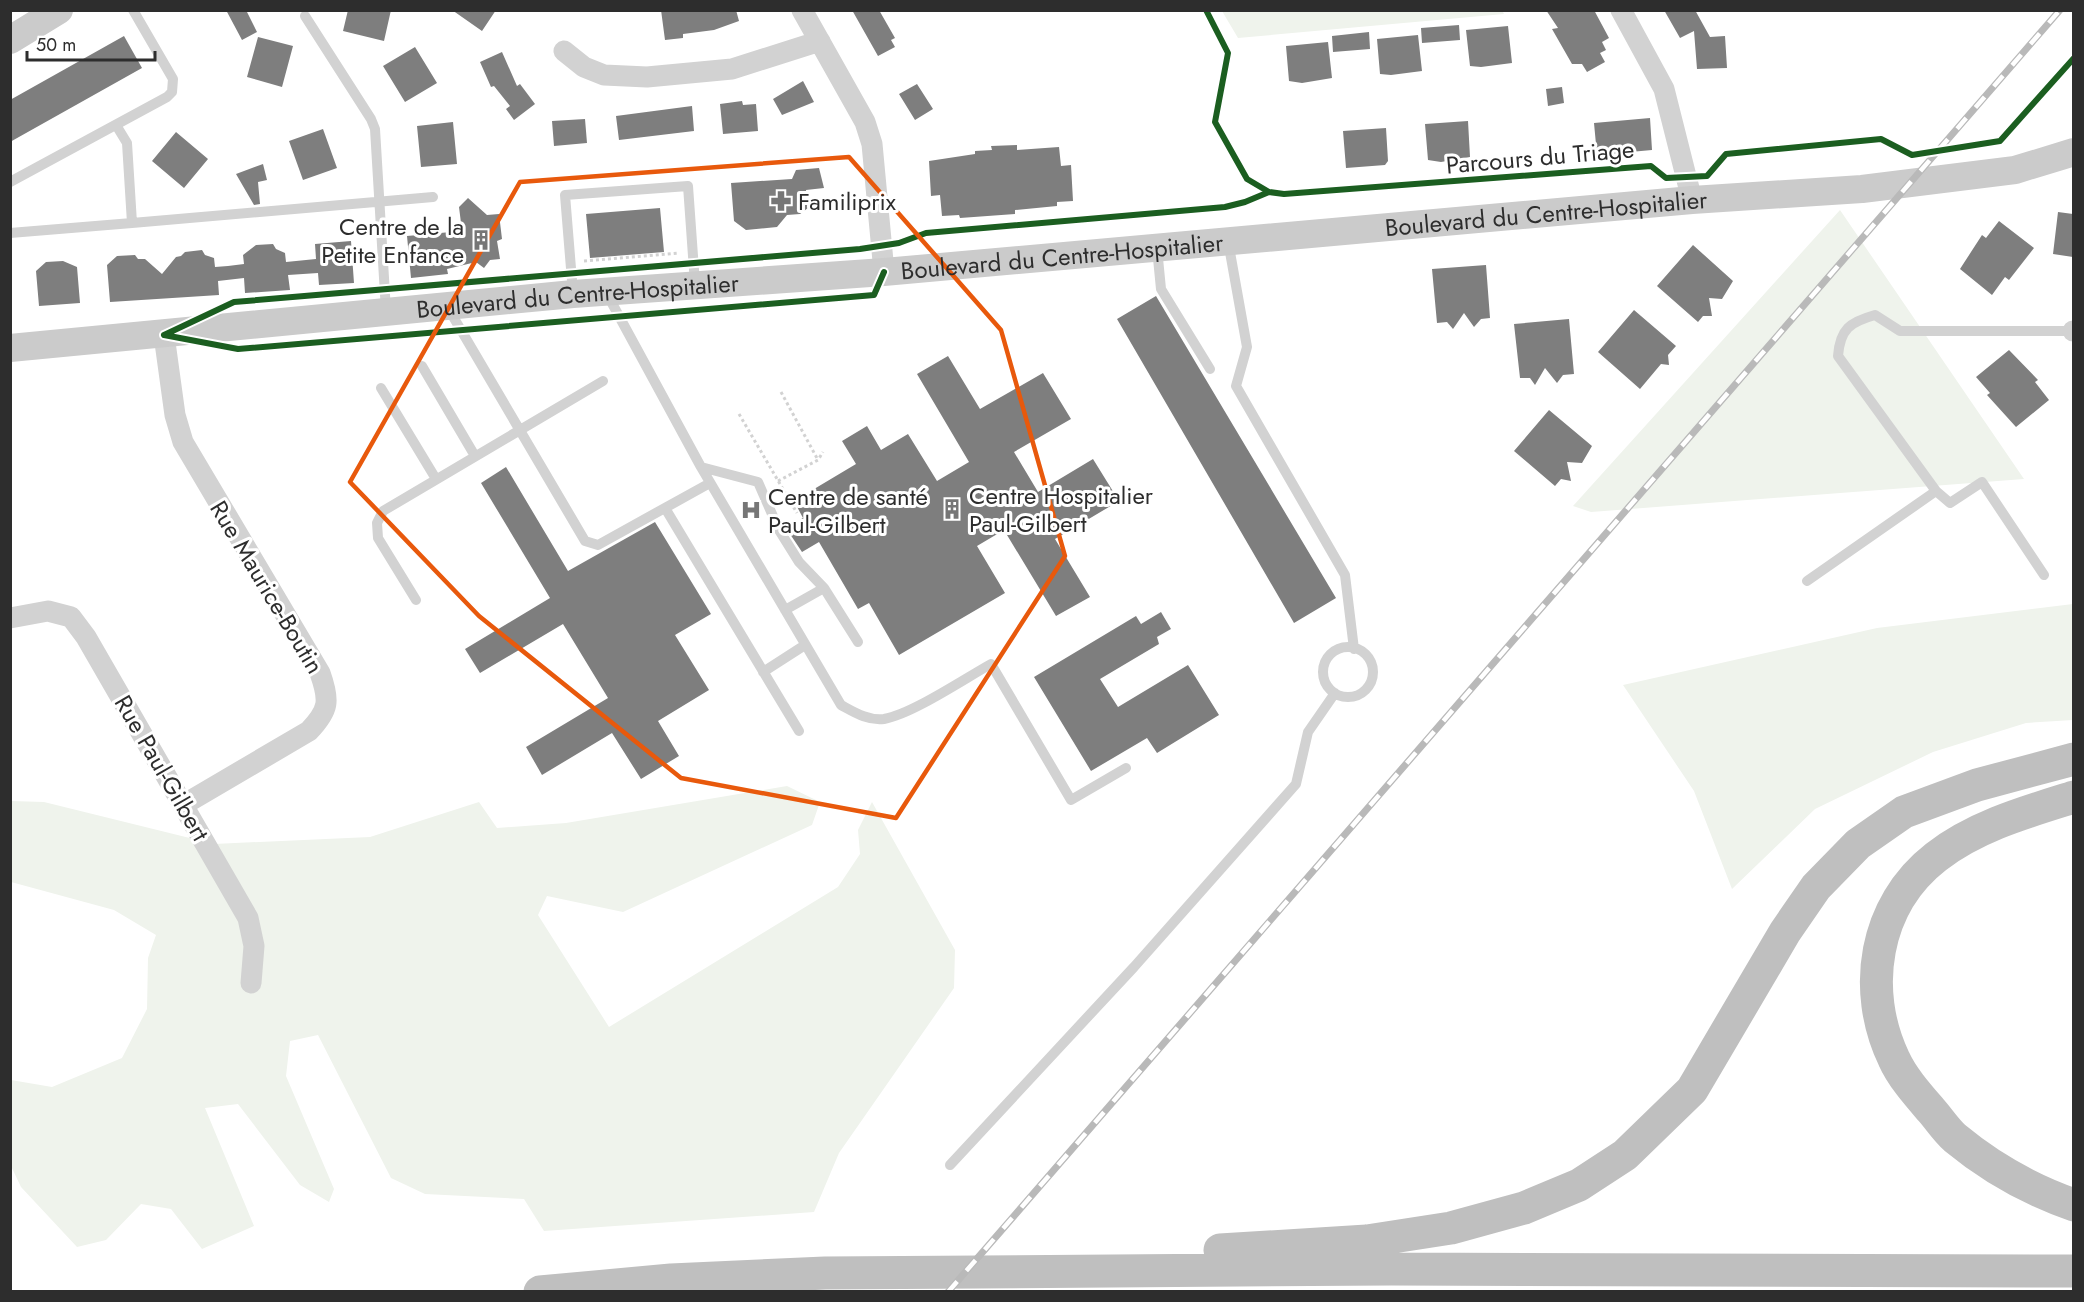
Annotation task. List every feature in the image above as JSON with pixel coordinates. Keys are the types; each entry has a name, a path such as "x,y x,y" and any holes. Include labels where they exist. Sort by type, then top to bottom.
{"highway":[{"path":"540,1292 671,1280 1367,1241 1451,1228 1533,1204 1579,1185 1625,1155 1692,1090 1785,932 1816,887 1858,844 1904,812 1977,785 2073,759"},
{"path":"2073,797 2015,815 1964,838 1935,857 1909,884 1890,915 1880,943 1876,970 1876,1001 1882,1030 1894,1060 1922,1100 1954,1137 1996,1169 2051,1197 2073,1205"},
{"path":"825,1273 1391,1269 2073,1271"}],"street":[{"path":"10,40 59,10"},
{"path":"802,10 865,122 873,144 884,272"},
{"path":"1621,10 1664,89 1692,200"},
{"path":"564,51 584,67 604,75 647,77 732,69 820,41"},
{"name":"Boulevard du Centre-Hospitalier","path":"10,348 573,294 884,272 1692,200 1862,189 2003,171 2073,152"},
{"name":"Rue Maurice-Boutin","path":"164,335 174,415 183,442 320,673 328,694 324,715 309,731 183,805"},
{"name":"Rue Paul-Gilbert","path":"10,618 48,611 72,617 86,637 248,918 254,946 251,983"}],"lane":[{"path":"10,182 167,97 174,86 173,79 133,10"},
{"path":"305,16 371,119 375,129 386,312"},
{"path":"116,124 127,143 132,223"},
{"path":"573,294 565,195 688,186 695,284"},
{"path":"10,233 434,197"},
{"path":"1228,241 1247,347 1236,386 1345,575 1354,649"},
{"path":"1157,248 1161,289 1210,369"},
{"path":"606,292 710,483 841,705 862,717 884,719 991,664 1071,800 1126,768"},
{"path":"447,305 585,541 591,545 598,545 710,483"},
{"path":"2044,575 1982,482 1950,503 1936,490 1838,356 1839,341 1844,332 1860,320 1875,315 1900,331 2073,331"},
{"path":"422,366 475,456"},
{"path":"416,600 378,538 377,523 383,511 518,429 603,381"},
{"path":"381,388 436,479"},
{"path":"701,467 758,482 779,530 800,562 825,588 858,642"},
{"path":"1807,581 1936,490"},
{"path":"665,508 799,731"},
{"path":"784,610 825,588"},
{"path":"763,672 805,645"},
{"path":"1354,649 1369,660 1373,675 1371,683 1353,697 1335,693 1324,678 1325,663 1335,651 1354,649"},
{"path":"950,1165 1134,967 1296,784 1308,732 1335,693"}],"path":[{"path":"582,261 684,253"},
{"path":"781,392 819,460"},
{"path":"739,414 797,513"},
{"path":"758,482 779,482 819,460 823,452"}],"highlighted area":[{"path":"849,157 1001,330 1065,556 896,818 681,778 479,616 350,482 520,182"}],"shaded area":[{"path":"1502,10 1504,14 1238,38 1222,11"},
{"path":"1840,210 2024,479 1591,512 1573,506"},
{"path":"2073,604 2073,720 2026,723 1933,752 1815,809 1732,889 1694,791 1623,685 1877,628"},
{"path":"787,786 820,802 812,825 623,912 547,896 538,915 609,1027 838,887 860,854 858,830 872,802 955,950 954,988 839,1153 814,1212 544,1231 524,1199 425,1194 391,1178 318,1035 290,1041 286,1076 334,1189 329,1202 300,1185 238,1104 205,1108 254,1226 202,1249 171,1209 141,1204 106,1240 77,1247 21,1187 11,1166 11,1080 52,1087 122,1058 147,1009 148,958 156,935 114,910 11,882 11,801 44,802 214,844 370,837 479,802 497,828 566,823"}],"building":[{"path":"226,10 246,10 257,32 242,40"},
{"path":"348,10 391,10 384,41 343,31"},
{"path":"452,10 496,10 482,31"},
{"path":"661,10 736,10 739,21 714,30 683,34 683,38 665,40"},
{"path":"852,10 879,10 895,38 891,40 895,47 878,56"},
{"path":"1546,10 1594,10 1609,38 1602,42 1606,50 1600,53 1605,62 1587,72 1582,64 1572,64 1552,29 1558,28"},
{"path":"1664,10 1695,10 1710,37 1725,36 1727,68 1697,69 1694,31 1680,38"},
{"path":"1459,25 1460,40 1422,43 1421,28"},
{"path":"1508,26 1512,63 1470,66 1466,30"},
{"path":"1369,32 1370,49 1333,52 1332,36"},
{"path":"1418,35 1422,71 1380,74 1377,39"},
{"path":"124,36 142,68 10,142 10,100"},
{"path":"258,37 293,46 282,87 247,77"},
{"path":"1328,42 1332,78 1302,83 1289,81 1286,46"},
{"path":"415,47 437,83 405,102 383,66"},
{"path":"502,52 517,86 520,84 535,104 514,120 506,109 510,106 494,86 491,87 480,62"},
{"path":"803,81 814,102 782,115 773,99"},
{"path":"917,84 933,109 915,120 899,94"},
{"path":"1562,87 1564,103 1548,106 1546,89"},
{"path":"742,101 743,105 756,104 758,131 723,134 720,104"},
{"path":"692,106 694,131 619,140 616,116"},
{"path":"1650,118 1652,150 1597,155 1594,123"},
{"path":"585,119 587,143 554,146 552,121"},
{"path":"1468,121 1470,157 1441,162 1428,160 1425,124"},
{"path":"453,122 457,164 421,167 417,126"},
{"path":"1386,128 1388,161 1385,165 1346,168 1343,131"},
{"path":"323,129 337,168 303,180 289,141"},
{"path":"176,132 208,159 184,188 152,161"},
{"path":"1017,145 1017,150 1059,147 1061,166 1071,165 1073,201 1057,202 1057,206 1015,210 1015,214 960,218 959,215 942,216 940,195 931,196 929,161 975,154 975,151 992,150 991,146"},
{"path":"263,164 267,180 258,182 260,204 254,205 236,174"},
{"path":"819,168 824,188 806,190 808,208 800,214 787,215 777,227 746,230 734,221 731,183 792,179 796,170"},
{"path":"468,198 487,215 499,214 502,239 497,241 500,259 490,260 484,268 476,262 447,269 448,274 411,278 407,236 462,231 459,207"},
{"path":"660,208 664,252 590,258 586,214"},
{"path":"2058,212 2073,214 2073,257 2053,254"},
{"path":"1999,221 2034,248 2009,280 2005,277 1992,295 1960,269 1982,235 1986,238"},
{"path":"351,241 354,283 319,285 318,273 288,275 290,290 245,293 244,278 218,281 219,295 110,302 107,265 117,256 135,255 138,259 145,259 162,274 176,257 185,252 202,250 205,255 214,258 215,267 244,264 243,255 256,245 273,244 276,249 285,253 286,262 316,259 315,244"},
{"path":"1693,245 1733,281 1722,299 1709,298 1712,316 1703,316 1698,322 1657,286"},
{"path":"63,261 77,267 80,303 39,306 36,271 46,262"},
{"path":"1486,265 1490,318 1481,319 1474,327 1464,313 1453,329 1447,322 1437,323 1432,269"},
{"path":"1156,296 1336,598 1294,623 1117,319"},
{"path":"1634,310 1676,346 1668,355 1669,365 1661,364 1640,389 1598,352"},
{"path":"1569,319 1574,374 1563,375 1557,383 1545,368 1535,385 1530,378 1520,378 1514,324"},
{"path":"2009,350 2038,380 2035,382 2049,400 2016,427 1987,395 1990,393 1976,377"},
{"name":"Centre Hospitalier Paul-Gilbert","path":"948,356 980,409 1043,373 1071,419 1014,452 1038,492 1093,459 1119,501 1055,539 1090,597 1056,616 1004,530 977,546 1005,593 899,655 869,603 858,609 819,542 802,552 786,528 803,518 794,501 856,464 842,441 867,426 881,450 908,434 937,481 969,462 917,374"},
{"path":"1549,410 1592,446 1582,463 1567,462 1571,481 1561,479 1555,486 1514,451"},
{"path":"506,467 568,571 655,522 711,614 675,635 709,690 658,721 679,756 641,779 612,733 542,775 526,747 608,698 563,624 480,673 465,649 550,598 481,483"},
{"path":"1161,612 1171,629 1157,637 1159,644 1100,679 1118,707 1188,665 1219,715 1157,753 1147,738 1091,771 1034,677 1136,616 1141,624"}],"railway":[{"path":"948,1292 2060,10"}],"cycle path":[{"name":"Parcours du Triage","path":"1206,10 1228,53 1215,122 1247,179 1269,192 1284,194 1651,166 1666,178 1707,176 1726,154 1881,139 1912,155 2000,141 2074,58"},
{"path":"164,335 234,302 860,249 899,243 926,233 1225,207 1269,192"},
{"path":"164,335 238,349 874,295 884,272"}],"place":[{"name":"Familiprix","path":"781,201"},
{"name":"Centre de la Petite Enfance","path":"481,240"},
{"name":"Centre Hospitalier Paul-Gilbert","path":"952,509"},
{"name":"Centre de santé Paul-Gilbert","path":"751,510"}]}
